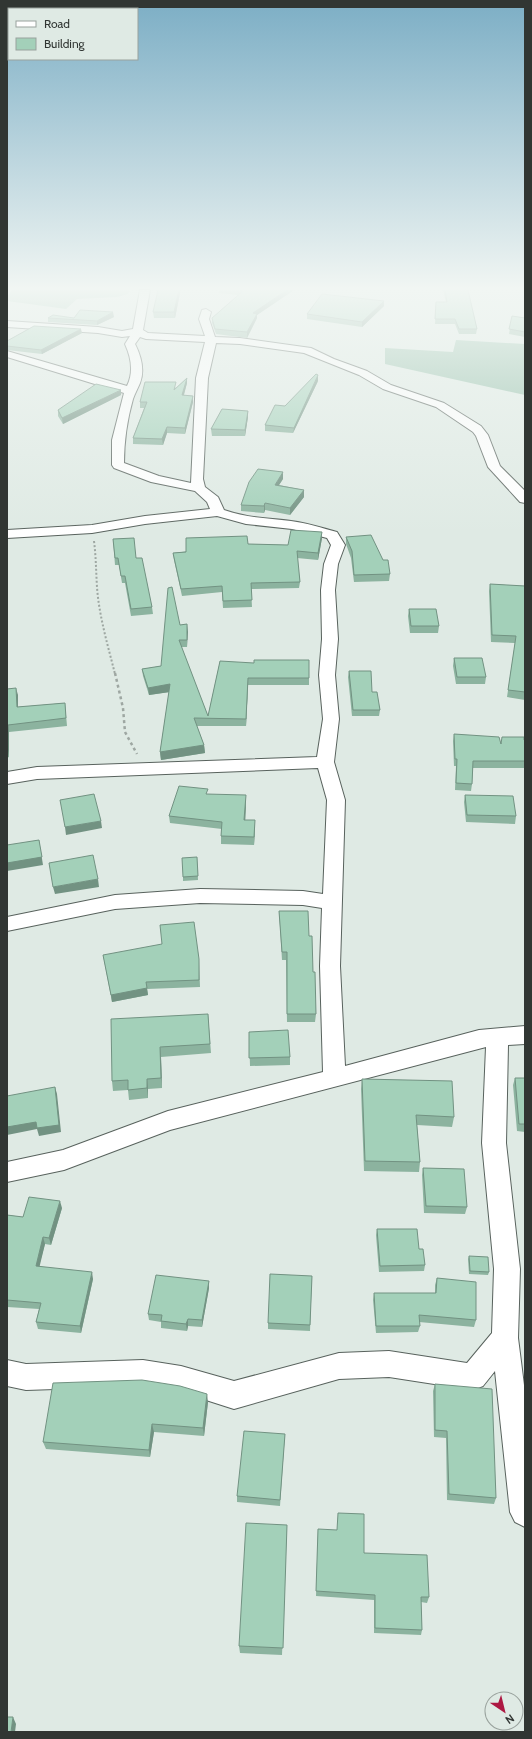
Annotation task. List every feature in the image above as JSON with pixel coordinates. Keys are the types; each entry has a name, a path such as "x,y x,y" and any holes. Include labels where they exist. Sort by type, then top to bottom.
{"street":[{"path":"64,371 131,391"},
{"path":"137,371 135,382 127,399 118,440 118,465 156,480 199,488 213,500 218,512"},
{"path":"199,488 197,480 200,402 204,371"},
{"path":"360,371 387,387 440,405 477,429 482,435 494,466 525,499"},
{"path":"7,534 92,529 145,520 218,512 234,519 293,525 332,535 338,545 331,564 328,590 330,639 326,674 331,719 326,762 336,800 330,966 334,1078"},
{"path":"7,778 37,773 326,762"},
{"path":"7,924 115,902 208,896 302,898 332,902"},
{"path":"7,1172 64,1160 168,1121 479,1039 525,1035"},
{"path":"497,1037 494,1143 507,1269 505,1338 525,1512"},
{"path":"7,1373 26,1377 143,1373 181,1379 234,1394 339,1366 389,1364 473,1377 505,1338"}],"path":[{"path":"92,529 97,560 97,587 104,628 123,708 125,732 144,768"}],"green space":[{"path":"417,371 525,371 525,395"}],"building":[{"path":"316,374 318,375 294,428 265,425 275,405 285,406"},
{"path":"187,378 182,395 193,396 185,428 167,427 162,439 133,438 147,402 140,402 145,382 176,382 174,390"},
{"path":"96,384 121,390 62,418 58,410"},
{"path":"222,409 248,411 245,430 211,429"},
{"path":"258,469 283,472 275,485 304,490 290,508 265,503 264,506 241,505 249,482"},
{"path":"291,530 322,532 318,553 297,551 300,582 251,583 252,600 223,601 222,586 181,589 173,553 186,552 186,538 247,536 248,544 288,545"},
{"path":"371,535 383,560 388,560 390,574 354,575 352,551 346,537"},
{"path":"134,538 136,558 142,558 152,607 131,609 125,576 121,576 118,558 115,558 113,539"},
{"path":"490,584 525,586 525,692 508,690 516,636 492,635"},
{"path":"172,587 180,625 187,624 187,640 179,640 208,716 220,661 254,663 254,660 309,660 309,678 248,678 246,719 194,718 204,745 160,752 170,684 148,688 142,669 161,666 168,588"},
{"path":"409,609 436,609 439,626 411,626"},
{"path":"454,658 482,658 486,677 457,677"},
{"path":"349,671 371,671 372,692 377,692 380,710 353,710"},
{"path":"16,688 17,707 65,703 66,718 8,725 7,750 7,689"},
{"path":"454,734 499,737 501,744 502,737 524,737 525,761 473,761 472,784 456,783 457,759 455,759"},
{"path":"179,786 208,789 206,794 246,795 244,820 255,820 254,837 221,836 222,822 169,816"},
{"path":"94,794 101,821 65,827 60,800"},
{"path":"465,795 513,796 516,816 467,815"},
{"path":"39,840 42,857 7,863 7,845"},
{"path":"93,855 98,879 53,887 49,863"},
{"path":"197,857 198,876 183,877 182,858"},
{"path":"279,911 308,911 309,936 312,936 313,972 315,972 316,1014 287,1014 287,952 282,952"},
{"path":"194,922 199,959 199,980 146,982 147,988 111,995 103,955 162,944 160,925"},
{"path":"208,1014 210,1044 160,1047 161,1078 147,1079 147,1088 128,1090 128,1080 112,1081 111,1019"},
{"path":"288,1030 290,1057 249,1058 249,1032"},
{"path":"515,1078 525,1078 525,1124 519,1124"},
{"path":"362,1079 452,1081 454,1117 416,1115 420,1162 365,1161"},
{"path":"55,1087 59,1125 37,1128 36,1122 7,1127 7,1096"},
{"path":"423,1168 464,1169 467,1207 426,1206"},
{"path":"29,1197 60,1201 49,1238 43,1237 36,1266 92,1272 80,1326 36,1322 41,1303 7,1300 7,1215 23,1217"},
{"path":"377,1229 417,1229 419,1249 423,1249 425,1265 380,1266"},
{"path":"469,1256 488,1257 489,1272 470,1271"},
{"path":"270,1274 312,1276 310,1325 268,1323"},
{"path":"156,1275 209,1281 202,1320 188,1319 186,1324 161,1321 162,1315 148,1314"},
{"path":"437,1278 476,1282 476,1320 419,1315 420,1326 376,1326 374,1293 436,1293"},
{"path":"142,1380 180,1386 207,1394 203,1428 152,1424 149,1450 43,1442 53,1383"},
{"path":"435,1384 492,1389 496,1498 449,1494 447,1431 435,1430"},
{"path":"244,1431 285,1434 280,1500 237,1496"},
{"path":"338,1513 364,1514 364,1553 427,1555 429,1597 421,1597 422,1630 375,1628 375,1595 316,1591 318,1529 337,1530"},
{"path":"246,1523 287,1525 283,1648 239,1646"},
{"path":"7,1717 13,1717 11,1732 7,1732"}]}
